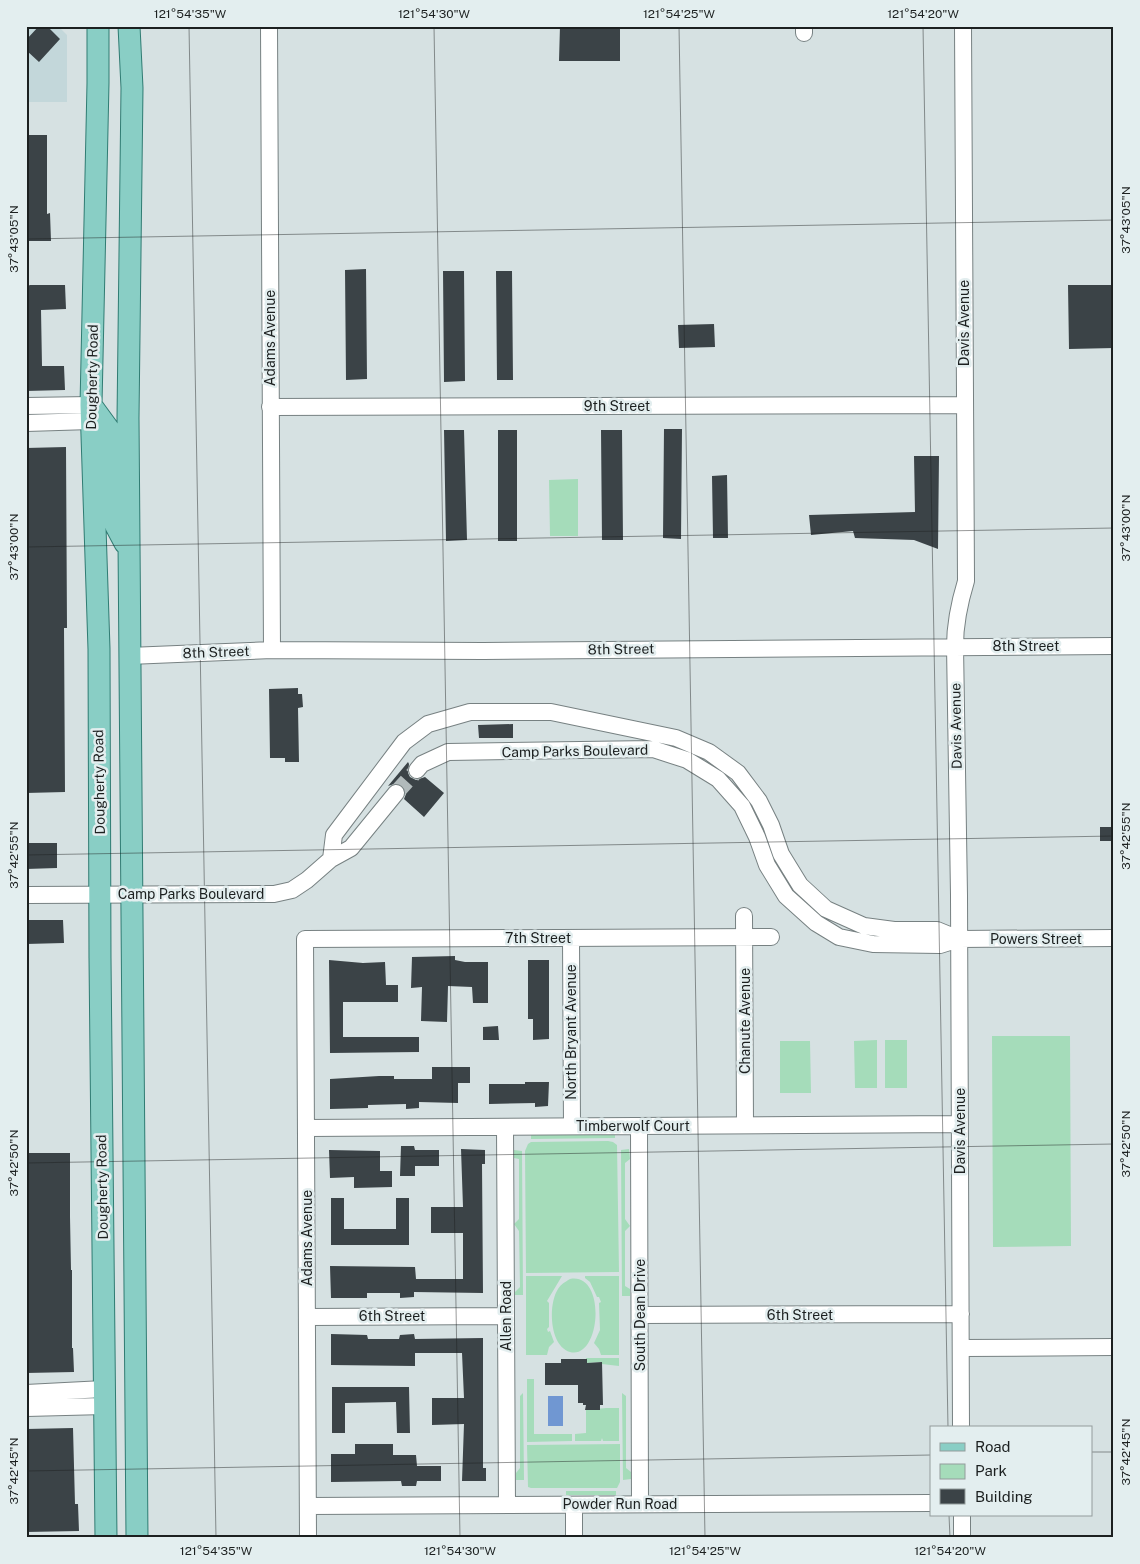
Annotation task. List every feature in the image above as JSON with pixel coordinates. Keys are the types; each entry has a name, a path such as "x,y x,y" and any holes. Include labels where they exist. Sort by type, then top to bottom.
{"main road":[{"name":"Dougherty Road","path":"98,26 91,413 99,649 99,894 106,1538"},
{"path":"129,26 132,88 128,549 137,1538"},
{"path":"91,413 110,431 111,507 116,526 128,549"}],"street":[{"name":"Adams Avenue","path":"270,26 272,650"},
{"name":"Davis Avenue","path":"961,1426 959,939 955,624 966,582 963,26"},
{"name":"9th Street","path":"270,407 964,405"},
{"path":"26,406 91,413"},
{"path":"26,423 91,413"},
{"name":"8th Street","path":"129,656 272,650 483,651 1114,646"},
{"name":"Camp Parks Boulevard","path":"331,859 334,835 404,742 428,724 470,712 551,712 676,738 709,752 738,774 759,802 771,824 781,854 800,885 826,909 864,926 894,930 938,930 959,939"},
{"name":"Camp Parks Boulevard","path":"417,770 422,764 448,752 653,750 687,760 718,779 742,806 757,837 767,865 786,896 816,923 839,937 872,944 940,945 959,939"},
{"name":"Camp Parks Boulevard","path":"26,895 274,894 292,890 307,880 331,859 351,848 396,793"},
{"name":"Chanute Avenue","path":"744,916 745,1125"},
{"name":"7th Street","path":"305,939 771,937"},
{"name":"North Bryant Avenue","path":"571,938 572,1126"},
{"name":"Powers Street","path":"959,939 1114,938"},
{"name":"Adams Avenue","path":"305,939 308,1538"},
{"name":"Timberwolf Court","path":"306,1128 960,1124"},
{"name":"Allen Road","path":"505,1126 507,1505"},
{"name":"South Dean Drive","path":"639,1126 640,1504"},
{"name":"6th Street","path":"640,1316 961,1314"},
{"name":"6th Street","path":"307,1317 506,1316"},
{"path":"961,1348 1114,1347"},
{"path":"26,1392 104,1398"},
{"path":"26,1408 104,1398"},
{"name":"Powder Run Road","path":"308,1506 930,1503"},
{"path":"574,1505 574,1538"},
{"path":"962,1516 962,1538"}],"shaded area":[{"path":"26,26 58,26 67,35 67,102 26,102"}],"green space":[{"path":"578,479 578,536 550,536 549,480"},
{"path":"992,1036 1070,1036 1071,1246 993,1247"},
{"path":"877,1040 877,1088 855,1088 854,1041"},
{"path":"885,1040 907,1040 907,1088 885,1088"},
{"path":"780,1041 810,1041 811,1093 780,1093"},
{"path":"531,1135 615,1135 615,1138 531,1139"},
{"path":"608,1141 617,1145 619,1272 526,1273 525,1151 531,1142"},
{"path":"629,1149 630,1159 625,1163 625,1219 630,1226 625,1231 625,1286 630,1289 630,1296 622,1296 621,1150"},
{"path":"514,1150 522,1151 523,1295 515,1295 515,1292 520,1287 519,1231 514,1224 519,1219 519,1159 514,1158"},
{"path":"526,1276 562,1276 547,1301 549,1303 549,1327 547,1329 548,1332 550,1331 554,1342 549,1347 547,1355 526,1355"},
{"path":"585,1276 619,1276 619,1355 601,1355 594,1343 600,1330 599,1303 601,1302"},
{"path":"570,1279 582,1280 590,1289 596,1316 588,1343 580,1351 570,1352 558,1342 552,1324 552,1314 558,1289"},
{"path":"586,1358 619,1358 619,1366 602,1364 602,1362 587,1363"},
{"path":"527,1379 534,1379 534,1434 572,1434 572,1441 527,1442"},
{"path":"523,1393 524,1480 516,1480 516,1473 520,1468 520,1396"},
{"path":"622,1393 626,1396 626,1468 631,1472 631,1479 623,1480"},
{"path":"619,1408 619,1441 603,1441 602,1438 601,1441 575,1441 575,1434 586,1433 586,1410"},
{"path":"620,1444 620,1482 617,1488 528,1487 527,1445"},
{"path":"566,1491 616,1491 616,1495 566,1495"}],"water":[{"path":"548,1396 563,1396 563,1426 548,1426"}],"building":[{"path":"39,26 47,26 60,39 39,62 26,50 26,40"},
{"path":"560,26 620,26 620,61 559,61"},
{"path":"26,135 47,135 47,214 50,213 51,241 26,241"},
{"path":"366,269 367,379 346,380 345,270"},
{"path":"443,271 464,271 465,381 444,382"},
{"path":"496,271 512,271 513,380 497,380"},
{"path":"30,285 65,285 66,309 41,310 42,366 64,366 65,390 26,391 26,287"},
{"path":"1068,285 1114,285 1114,348 1069,349"},
{"path":"714,324 715,347 679,348 678,325"},
{"path":"664,429 682,429 681,539 663,538"},
{"path":"444,430 464,430 467,540 446,541"},
{"path":"498,430 517,430 517,541 498,541"},
{"path":"601,430 622,430 623,540 602,540"},
{"path":"66,447 67,628 64,628 65,792 26,793 26,448"},
{"path":"914,456 939,456 938,549 914,540 855,538 853,531 811,535 809,515 915,512"},
{"path":"727,475 728,538 713,538 712,476"},
{"path":"298,688 298,694 302,694 303,707 298,708 299,762 285,762 285,758 270,758 269,689"},
{"path":"513,724 513,738 479,738 478,725"},
{"path":"408,762 410,777 416,780 425,777 444,793 424,817 404,799 406,794 403,786 397,783 388,786"},
{"path":"1100,827 1114,827 1114,841 1100,841"},
{"path":"26,843 57,843 57,868 26,869"},
{"path":"26,920 63,920 64,943 26,944"},
{"path":"455,956 455,960 465,962 488,962 488,1003 473,1003 472,987 448,986 447,1022 421,1021 422,987 411,988 412,957"},
{"path":"329,960 363,963 385,962 386,985 398,985 398,1002 343,1002 343,1037 419,1037 419,1052 330,1053"},
{"path":"528,960 549,960 549,1039 533,1040 533,1019 528,1019"},
{"path":"498,1026 499,1040 483,1040 483,1027"},
{"path":"432,1067 470,1067 470,1083 458,1083 458,1103 419,1102 419,1108 406,1109 406,1104 330,1109 330,1079 394,1076 394,1079 432,1079"},
{"path":"525,1082 549,1082 548,1106 535,1107 535,1103 489,1104 489,1084 525,1084"},
{"path":"401,1146 414,1146 415,1150 439,1150 439,1166 415,1166 415,1176 400,1176"},
{"path":"461,1149 485,1150 485,1164 482,1164 483,1293 414,1292 414,1297 400,1298 400,1293 367,1293 367,1298 331,1298 330,1266 415,1267 416,1279 463,1279 463,1233 431,1233 431,1207 463,1207"},
{"path":"329,1150 380,1151 380,1171 392,1171 392,1187 354,1188 354,1177 330,1178"},
{"path":"26,1153 70,1153 72,1348 74,1372 26,1373"},
{"path":"331,1198 344,1198 344,1229 396,1229 396,1198 409,1198 409,1245 331,1245"},
{"path":"331,1334 367,1335 368,1339 399,1339 400,1335 414,1334 415,1339 483,1338 483,1468 486,1468 486,1481 462,1481 464,1424 432,1425 432,1398 464,1398 462,1353 415,1353 415,1366 331,1365"},
{"path":"561,1359 587,1359 587,1363 602,1362 603,1405 600,1405 600,1410 585,1410 586,1405 578,1403 578,1385 545,1385 545,1363 561,1363"},
{"path":"332,1387 409,1387 410,1433 397,1433 396,1402 345,1403 345,1433 332,1433"},
{"path":"73,1428 75,1504 78,1504 79,1531 26,1532 26,1429"},
{"path":"355,1444 393,1444 393,1455 416,1455 417,1466 441,1466 441,1481 417,1481 416,1486 402,1486 401,1481 331,1482 331,1454 355,1454"}],"tunnel":[{"path":"396,793 417,770"}]}
